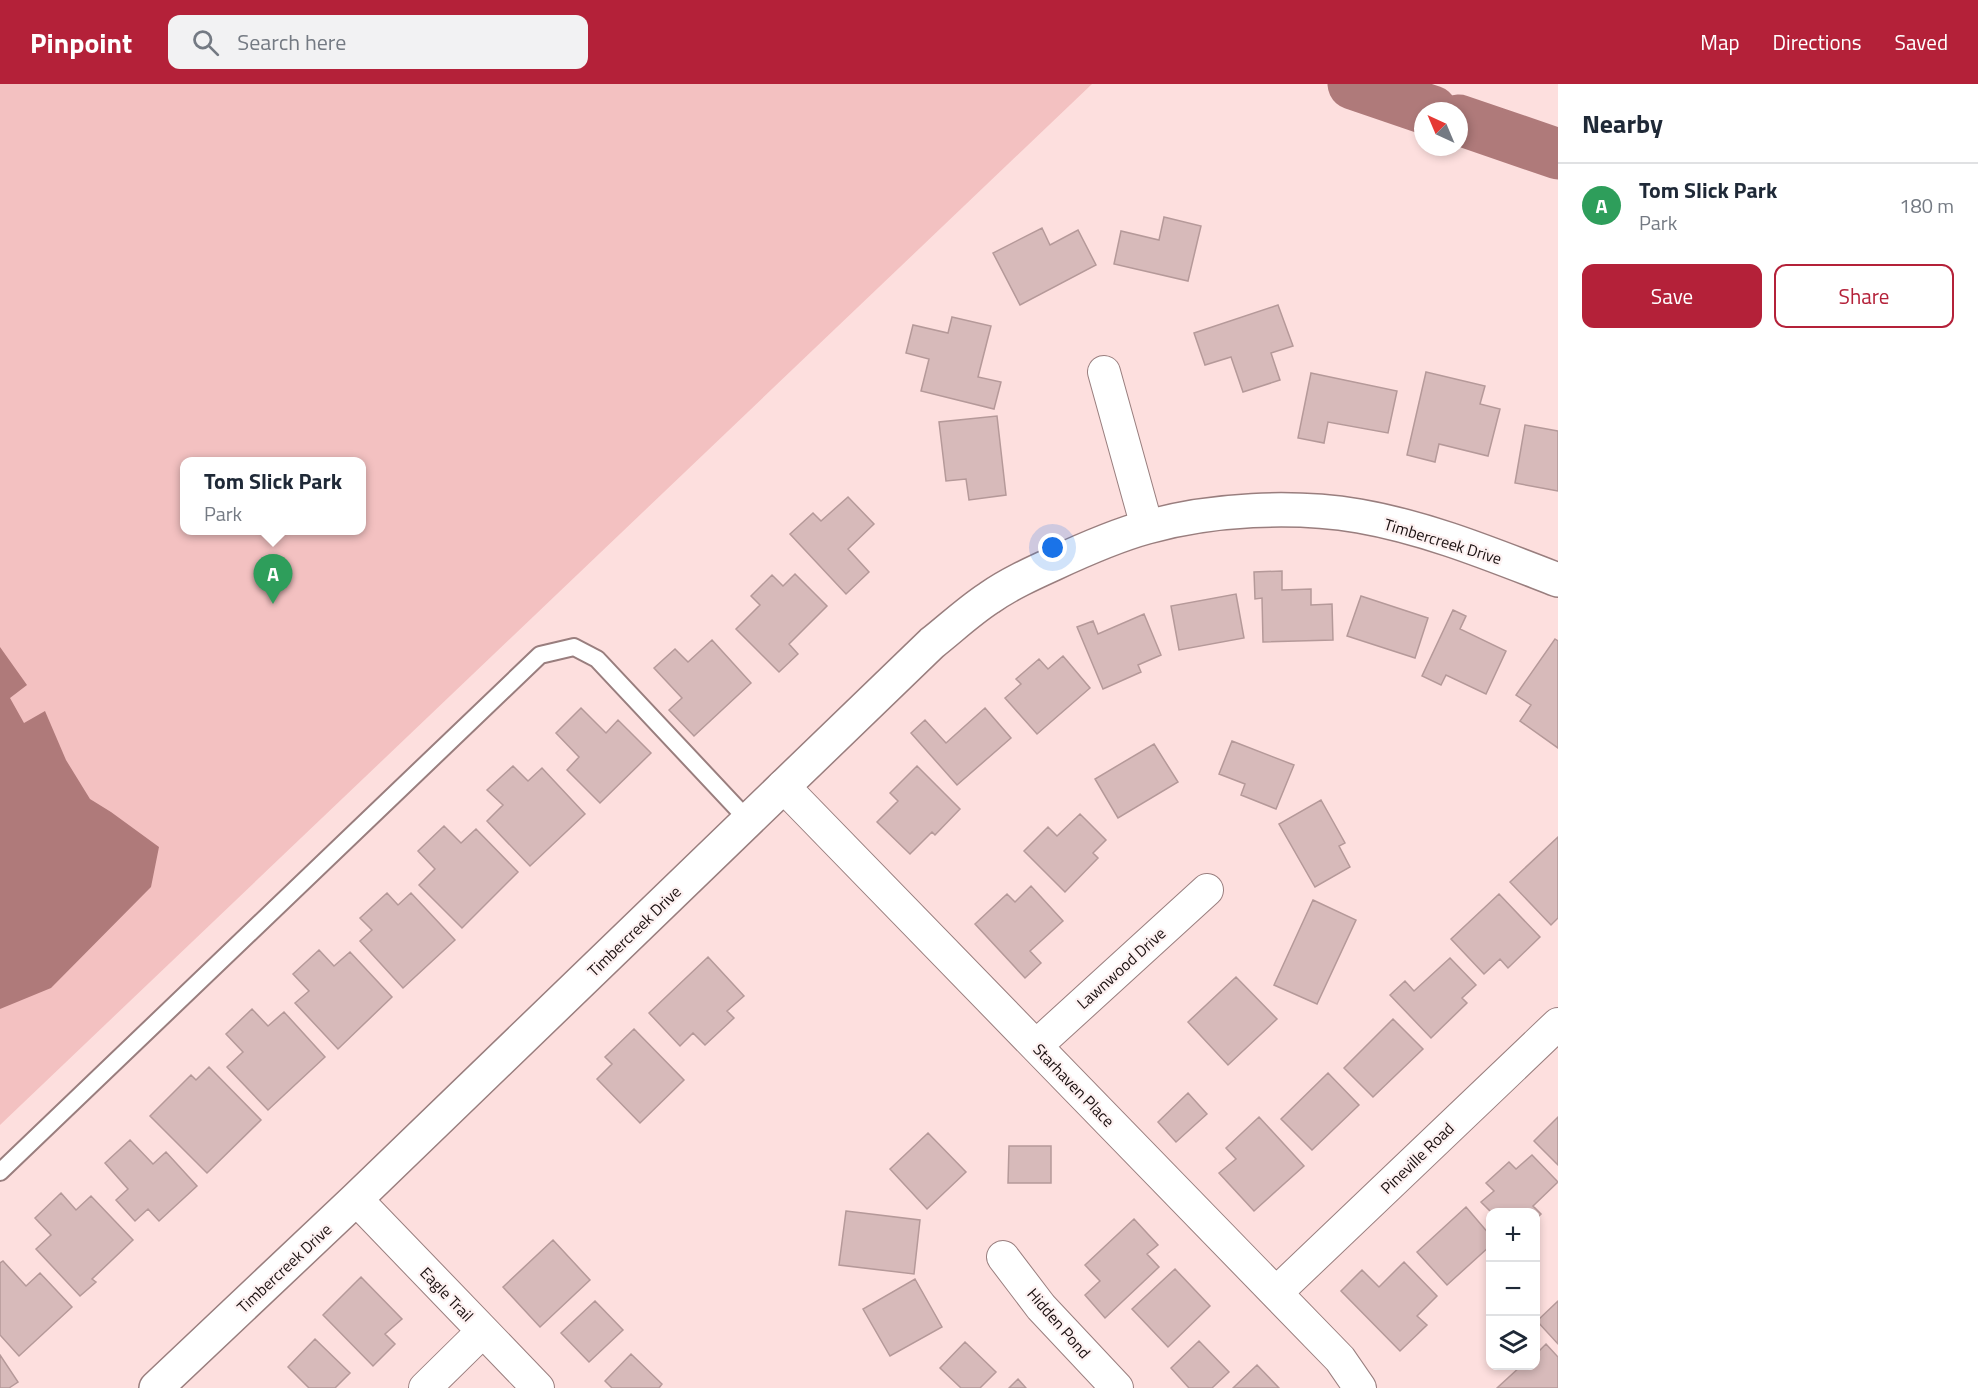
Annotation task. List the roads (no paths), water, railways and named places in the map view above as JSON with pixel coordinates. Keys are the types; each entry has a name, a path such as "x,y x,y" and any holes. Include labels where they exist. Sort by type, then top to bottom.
{"street":[{"path":"1104,372 1147,527"},
{"name":"Timbercreek Drive","path":"156,1388 357,1199 932,642 989,597 1026,576 1088,548 1147,527 1196,517 1252,511 1309,511 1358,516 1407,526 1558,580"},
{"name":"Starhaven Place","path":"783,786 1340,1359 1360,1388"},
{"name":"Lawnwood Drive","path":"1036,1046 1207,890"},
{"name":"Pineville Road","path":"1276,1293 1558,1024"},
{"name":"Eagle Trail","path":"357,1199 538,1388"},
{"name":"Hidden Pond","path":"1003,1257 1041,1307 1117,1388"},
{"path":"425,1388 483,1331"}],"lane":[{"path":"0,1172 540,655 574,647 597,659 748,820"}],"waterway":[{"path":"1353,84 1414,105"},
{"path":"1468,123 1558,154"}],"place":[{"name":"Tom Slick Park","path":"273,604"}]}
